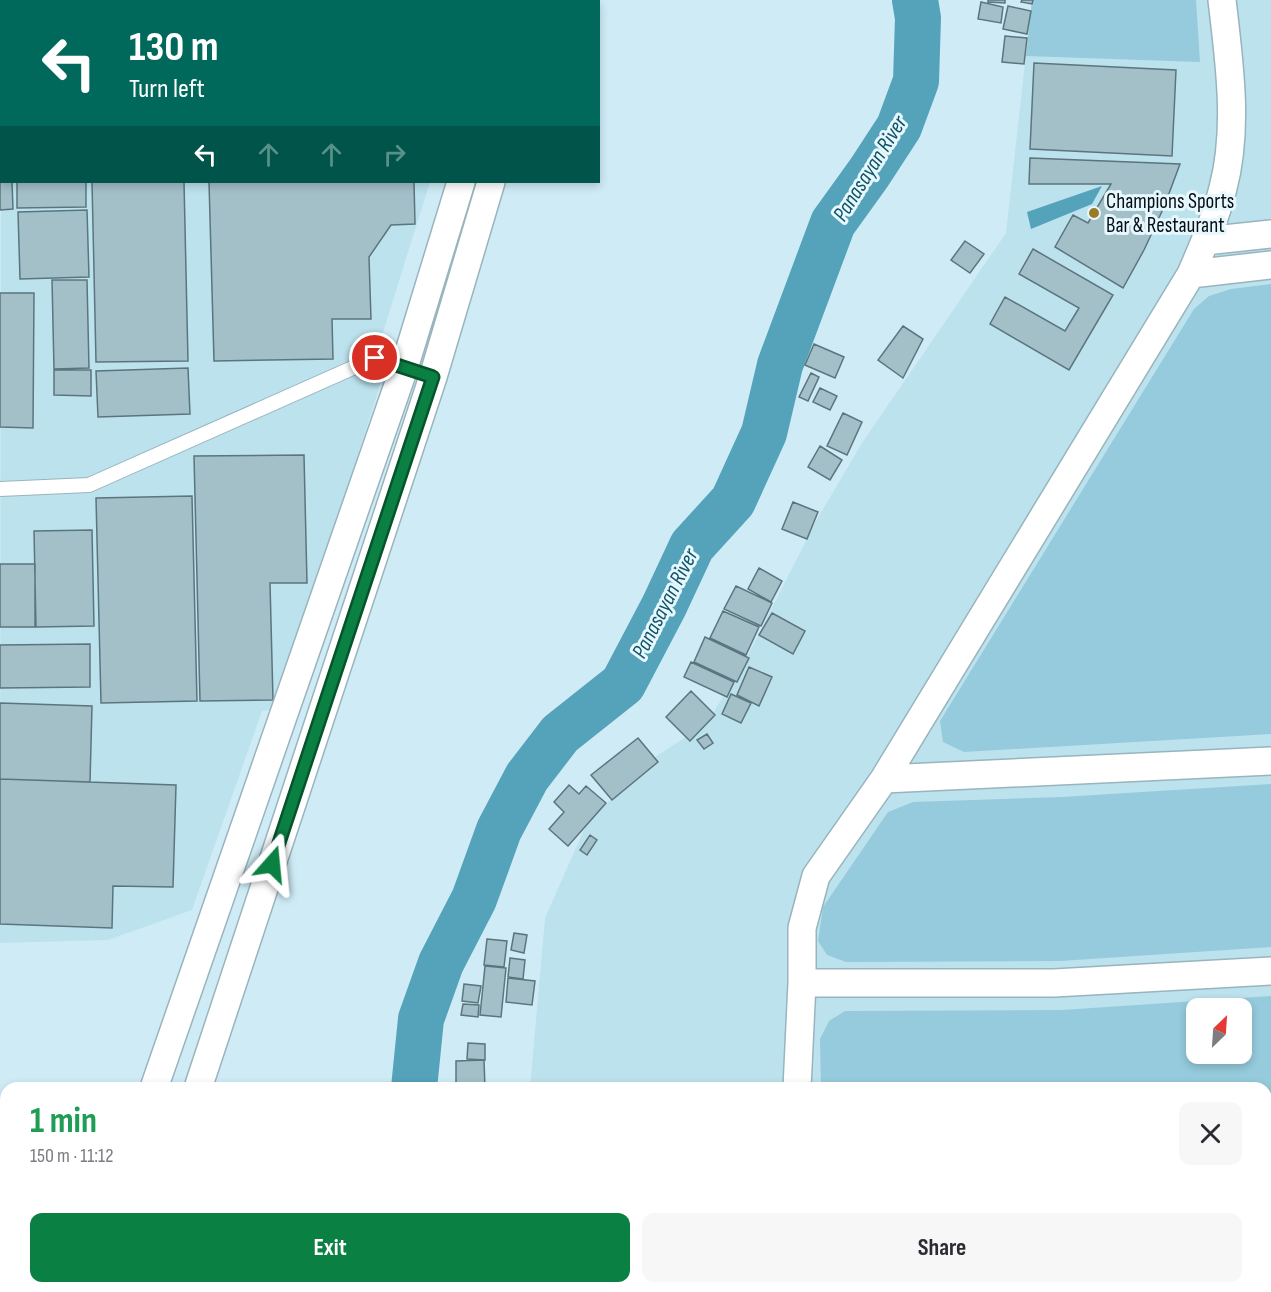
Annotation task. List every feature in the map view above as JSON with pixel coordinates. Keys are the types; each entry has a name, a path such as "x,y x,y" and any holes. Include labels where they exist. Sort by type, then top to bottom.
{"street":[{"path":"797,1082 802,928 816,876 884,779 1191,274 1205,241 1224,187 1231,136 1231,83 1222,0"},
{"path":"156,1082 404,368 461,183"},
{"path":"200,1082 433,377 491,183"},
{"path":"1205,241 1271,234"},
{"path":"1191,274 1271,265"},
{"path":"884,779 1271,761"},
{"path":"802,983 1054,983 1271,971"}],"lane":[{"path":"0,489 89,485 375,358 433,377"}],"shaded area":[{"path":"1032,0 1271,0 1271,1082 531,1082 545,918 586,825 646,763 707,723 747,657 816,521 862,443 1006,233"},
{"path":"1032,0 1196,0 1200,62 1026,56"},
{"path":"1,183 430,183 375,358 382,379 277,709 262,711 192,910 108,940 0,943"},
{"path":"1102,186 1092,204 1031,229 1027,212"},
{"path":"1271,284 1271,734 964,752 943,742 940,721 1194,309 1209,296 1231,289"},
{"path":"1271,784 1271,947 1060,961 846,962 827,955 818,941 823,907 888,812 913,802 1062,797"},
{"path":"1271,996 1271,1082 821,1082 820,1039 829,1021 845,1011 1062,1010 1186,1002 1186,1064 1252,1064 1252,998 1241,998"}],"building":[{"path":"988,0 1005,0 1005,3 988,2"},
{"path":"1022,0 1033,0 1032,4 1021,2"},
{"path":"981,2 1003,7 1001,23 978,19"},
{"path":"1008,6 1031,11 1027,34 1003,29"},
{"path":"1005,36 1027,38 1024,64 1002,62"},
{"path":"1034,63 1176,70 1172,156 1030,149"},
{"path":"1030,158 1180,164 1164,207 1123,288 1055,247 1073,215 1088,223 1111,184 1029,184"},
{"path":"0,183 12,183 13,209 0,210"},
{"path":"17,183 86,183 86,207 17,208"},
{"path":"92,183 184,183 188,361 96,362"},
{"path":"209,183 414,183 415,224 391,225 369,257 371,319 332,319 333,359 214,361"},
{"path":"87,210 89,277 20,279 18,212"},
{"path":"965,241 984,254 970,273 951,260"},
{"path":"1033,249 1113,295 1069,370 990,324 1005,297 1065,331 1079,308 1019,274"},
{"path":"52,280 87,280 89,368 54,369"},
{"path":"0,293 34,293 33,428 0,427"},
{"path":"903,326 923,339 903,378 878,360"},
{"path":"814,344 844,357 835,378 805,365"},
{"path":"188,368 190,414 98,417 96,371"},
{"path":"54,370 91,370 91,396 54,395"},
{"path":"811,373 819,377 808,401 799,397"},
{"path":"820,388 837,396 830,410 813,402"},
{"path":"843,413 862,422 847,455 827,446"},
{"path":"820,446 842,460 830,480 808,467"},
{"path":"304,455 307,583 270,583 273,700 200,701 194,456"},
{"path":"192,496 197,701 101,703 96,498"},
{"path":"793,502 818,512 807,539 782,529"},
{"path":"92,530 94,626 36,627 34,531"},
{"path":"0,564 35,564 35,627 0,627"},
{"path":"759,568 782,581 771,602 748,589"},
{"path":"736,586 772,603 761,626 724,609"},
{"path":"723,611 759,627 746,655 710,638"},
{"path":"772,613 805,631 793,654 759,635"},
{"path":"705,637 749,658 737,682 694,662"},
{"path":"90,644 90,687 0,688 0,645"},
{"path":"691,662 734,682 727,697 684,677"},
{"path":"749,667 772,677 759,706 737,695"},
{"path":"691,691 715,715 690,741 666,717"},
{"path":"731,694 751,703 741,723 722,714"},
{"path":"0,703 92,706 90,782 0,779"},
{"path":"707,734 713,743 704,749 697,740"},
{"path":"638,738 658,762 612,800 591,775"},
{"path":"0,779 176,785 173,887 113,886 112,928 0,924"},
{"path":"569,785 579,794 586,786 606,803 568,846 549,829 564,812 554,802"},
{"path":"590,835 597,840 587,855 580,850"},
{"path":"514,933 527,935 524,953 511,950"},
{"path":"487,939 507,941 504,967 484,965"},
{"path":"510,958 525,960 523,979 508,977"},
{"path":"485,966 506,968 501,1017 480,1015"},
{"path":"508,978 535,981 532,1005 506,1002"},
{"path":"464,984 481,986 478,1003 462,1001"},
{"path":"463,1004 479,1005 478,1017 461,1015"},
{"path":"468,1043 485,1044 485,1060 467,1059"},
{"path":"484,1060 485,1082 456,1082 456,1061"}],"waterway":[{"name":"Panasayan River","path":"415,1082 421,1019 441,963 474,899 499,830 527,777 560,734 623,684 692,546 733,501 764,433 780,365 833,223 899,127 916,81 918,18 915,0"}],"place":[{"name":"Champions Sports Bar & Restaurant","path":"1094,213"}],"route":[{"path":"272,864 433,377 375,358"}]}
